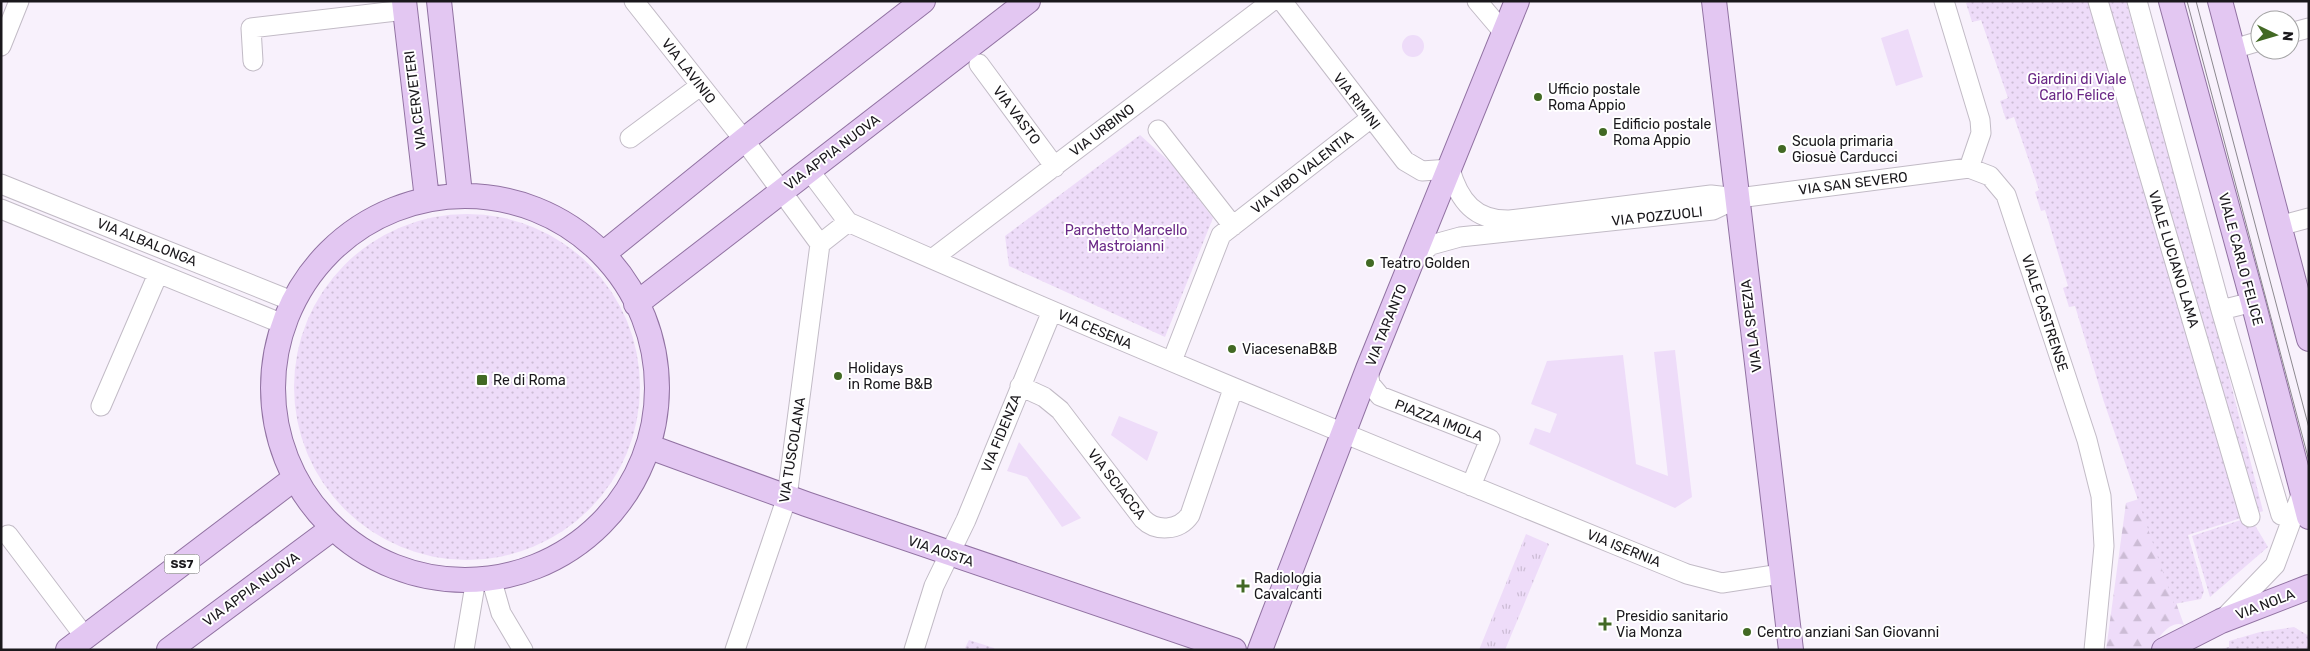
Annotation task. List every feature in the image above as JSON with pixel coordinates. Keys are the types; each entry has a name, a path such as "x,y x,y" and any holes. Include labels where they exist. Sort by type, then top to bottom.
{"main road":[{"path":"439,1 460,194"},
{"path":"603,254 744,140 924,1"},
{"name":"VIA APPIA NUOVA","path":"636,304 809,170 1007,9 1028,1"},
{"name":"VIA TARANTO","path":"1260,650 1343,432 1517,1"},
{"name":"VIA LA SPEZIA","path":"1714,1 1791,650"},
{"name":"VIALE CARLO FELICE","path":"2171,1 2309,516"},
{"path":"2220,1 2309,339"},
{"name":"VIA CERVETERI","path":"405,6 427,199"},
{"path":"460,194 502,198 544,212 580,233 603,254 636,304 652,344 658,378 656,414 650,447 628,491 592,532 562,554 539,566 514,575 483,578 432,576 392,566 364,552 333,528 313,507 296,478 281,442 274,403 276,357 283,324 292,301 321,260 354,230 382,214 427,199 460,194"},
{"name":"VIA AOSTA","path":"650,447 787,497 1234,650"},
{"name":"SS7","path":"76,643 296,478"},
{"name":"VIA APPIA NUOVA","path":"169,650 333,528"},
{"name":"VIA NOLA","path":"2164,650 2222,621 2309,587"},
{"name":"VIA NOLA","path":"2153,650 2166,634 2176,628 2196,621 2222,621"}],"street":[{"path":"1,46 19,1"},
{"name":"VIA LAVINIO","path":"634,1 744,140 820,244"},
{"name":"VIA URBINO","path":"932,259 1272,1"},
{"name":"VIA RIMINI","path":"1282,1 1371,118 1411,166 1428,171 1450,169"},
{"path":"1477,1 1505,34"},
{"path":"1944,1 1980,120 1981,133 1969,168"},
{"name":"VIALE LUCIANO LAMA","path":"2098,1 2250,517"},
{"path":"2137,1 2221,310 2281,514"},
{"path":"253,61 251,28 405,6"},
{"path":"2233,48 2250,44"},
{"name":"VIA VASTO","path":"979,64 1054,166"},
{"path":"630,138 700,86"},
{"name":"VIA VIBO VALENTIA","path":"1172,361 1221,234 1371,118"},
{"path":"1158,130 1233,226"},
{"name":"VIA SAN SEVERO","path":"1738,198 1969,168"},
{"name":"VIALE CASTRENSE","path":"1969,168 1990,176 2006,195 2095,470 2102,505 2104,537 2102,582 2094,650"},
{"name":"VIA POZZUOLI","path":"1450,169 1458,194 1471,210 1481,216 1504,220 1711,194 1738,198"},
{"path":"809,170 848,222 820,244"},
{"name":"VIA ALBALONGA","path":"1,184 292,301"},
{"name":"VIA POZZUOLI","path":"1413,260 1432,245 1460,237 1713,210 1738,198"},
{"name":"VIA ALBALONGA","path":"1,209 283,324"},
{"path":"2279,226 2309,218"},
{"name":"VIA CESENA","path":"848,222 1233,389 1343,432"},
{"name":"VIA TUSCOLANA","path":"735,650 787,497 820,244"},
{"path":"101,406 158,274"},
{"path":"2221,310 2253,302"},
{"name":"VIA FIDENZA","path":"914,650 934,586 966,520 1052,311"},
{"name":"PIAZZA IMOLA","path":"1368,369 1373,388 1384,398 1490,439 1471,486"},
{"name":"VIA SCIACCA","path":"1020,386 1044,397 1060,410 1143,519 1154,528 1178,525 1190,515 1233,389"},
{"path":"1343,432 1471,486"},
{"name":"VIA ISERNIA","path":"1471,486 1704,580 1733,583 1781,574"},
{"path":"2222,621 2275,565 2302,492"},
{"path":"8,534 76,643"},
{"path":"464,650 483,578"},
{"path":"483,578 523,650"}],"green space":[{"name":"Giardini di Viale Carlo Felice","path":"1972,1 2126,1 2213,313 2263,511 2188,535 2204,591 2201,599 2174,604 2104,402 2075,306 2069,307 2063,288 2068,286 2045,210 2041,211 2035,192 2039,190 2014,117 2006,120 2000,101 2008,98 1981,20 1972,22 1966,3"},
{"path":"1908,29 1923,77 1896,86 1881,38"},
{"path":"1413,35 1423,42 1424,46 1417,56 1413,57 1403,50 1402,46 1409,36"},
{"name":"Parchetto Marcello Mastroianni","path":"1140,135 1171,163 1213,218 1165,337 1009,266 1005,236"},
{"path":"467,214 501,218 533,227 577,253 601,277 627,321 636,353 640,387 636,421 627,453 601,497 577,521 533,547 501,556 467,560 433,556 401,547 357,521 333,497 307,453 298,421 294,387 298,353 307,321 333,277 357,253 401,227 433,218"},
{"path":"1675,350 1692,497 1675,508 1529,444 1535,428 1550,433 1557,414 1531,404 1547,361 1623,355 1636,464 1668,476 1654,352"},
{"path":"1119,416 1158,432 1147,461 1111,435"},
{"path":"1019,442 1081,518 1062,527 1027,477 1007,471"},
{"path":"2139,499 2184,625 2173,625 2169,628 2160,636 2151,650 2106,650 2126,503"},
{"path":"2250,517 2268,547 2210,597 2192,536"},
{"path":"1526,534 1549,544 1505,650 1479,650"},
{"path":"2294,627 2309,636 2309,650 2218,650 2229,647 2229,641 2260,632"},
{"path":"969,640 994,648 995,650 969,650 965,648"}],"tram line":[{"path":"2187,1 2309,461"},
{"path":"2196,1 2309,428"}],"place":[{"name":"Ufficio postale Roma Appio","path":"1538,97"},
{"name":"Edificio postale Roma Appio","path":"1603,132"},
{"name":"Scuola primaria Giosuè Carducci","path":"1782,149"},
{"name":"Teatro Golden","path":"1370,263"},
{"name":"ViacesenaB&B","path":"1232,349"},
{"name":"Holidays in Rome B&B","path":"838,376"},
{"name":"Re di Roma","path":"482,380"},
{"name":"Radiologia Cavalcanti","path":"1243,586"},
{"name":"Presidio sanitario Via Monza","path":"1605,624"},
{"name":"Centro anziani San Giovanni","path":"1747,632"}]}
